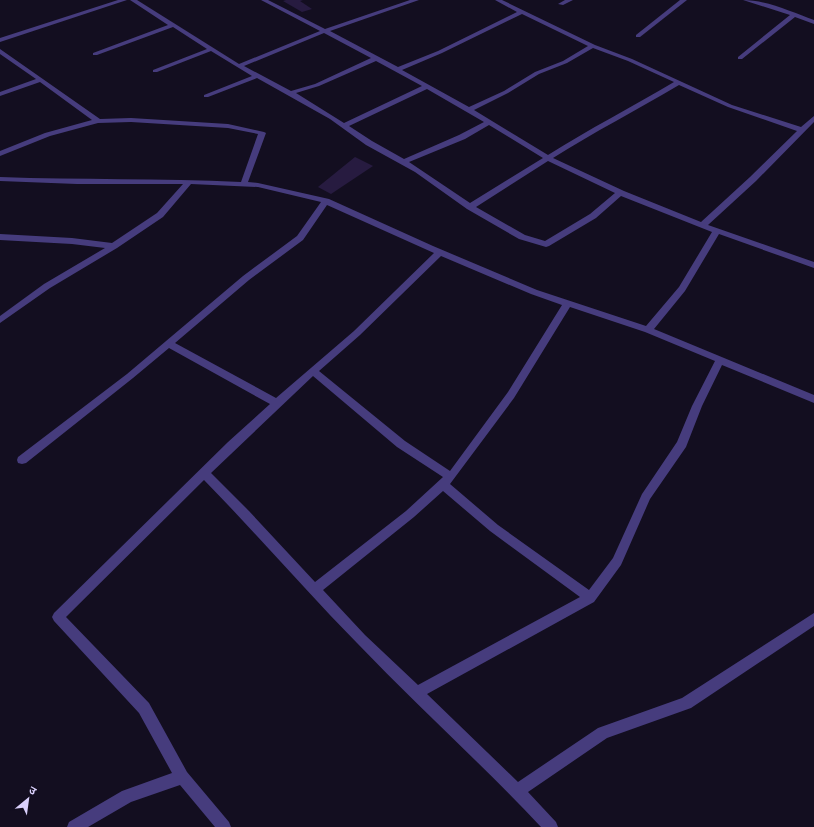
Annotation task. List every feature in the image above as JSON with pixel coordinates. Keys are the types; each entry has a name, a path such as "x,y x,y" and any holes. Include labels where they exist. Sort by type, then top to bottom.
{"street":[{"path":"0,40 124,0"},
{"path":"133,0 239,66 290,93 418,170 470,207 522,237 546,244 593,216 621,192"},
{"path":"264,0 427,86 558,163 621,192 716,232 814,265"},
{"path":"239,66 325,31 416,0"},
{"path":"498,0 593,46 630,60 730,106 802,130"},
{"path":"561,4 570,0"},
{"path":"638,36 684,0"},
{"path":"746,0 812,19"},
{"path":"397,70 440,52 523,11"},
{"path":"740,58 794,14"},
{"path":"95,54 174,25"},
{"path":"469,110 506,92 537,73 565,62 593,46"},
{"path":"155,71 212,49"},
{"path":"0,51 98,121"},
{"path":"290,93 317,85 376,58"},
{"path":"206,96 257,76"},
{"path":"0,94 40,80"},
{"path":"470,207 547,157 679,82"},
{"path":"344,126 427,86"},
{"path":"702,226 753,179 814,118"},
{"path":"0,154 43,135 70,126 98,121 131,120 228,126 262,133 244,184"},
{"path":"404,162 489,122"},
{"path":"0,180 244,184 258,185 326,201 534,292 648,330 814,399"},
{"path":"0,320 47,286 114,246 160,215 189,182"},
{"path":"22,460 130,376 246,278 300,238 326,201"},
{"path":"648,330 682,289 716,232"},
{"path":"0,237 72,241 114,246"},
{"path":"224,827 182,777 144,708 58,617 277,403 357,333 440,252"},
{"path":"315,589 410,514 447,481 511,396 567,304"},
{"path":"168,343 277,403"},
{"path":"416,692 590,598 617,561 646,497 682,444 697,406 720,360"},
{"path":"313,371 447,481 494,528 590,598"},
{"path":"204,473 245,514 361,639 517,791 551,827"},
{"path":"517,791 603,733 686,704 814,619"},
{"path":"74,827 128,796 182,777"}],"building":[{"path":"303,0 300,1 312,9 302,12 283,1"},
{"path":"355,157 373,166 331,194 318,187"}]}
